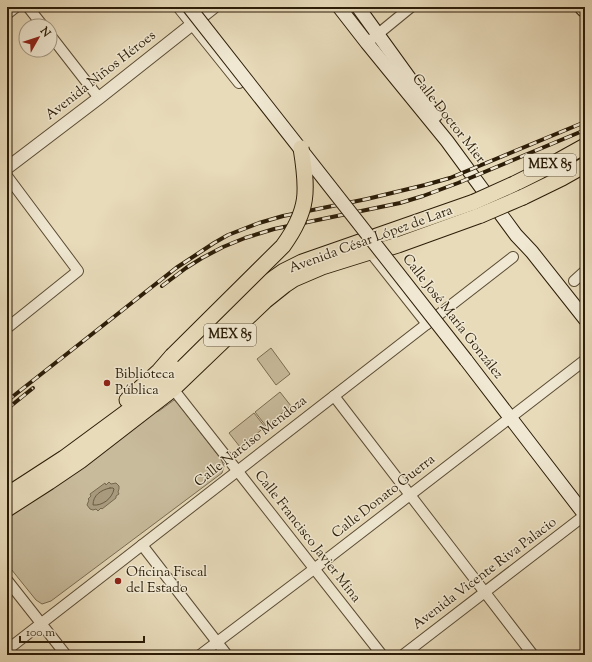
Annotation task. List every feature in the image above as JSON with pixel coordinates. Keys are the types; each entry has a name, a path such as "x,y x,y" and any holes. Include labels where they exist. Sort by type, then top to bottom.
{"main road":[{"name":"Calle José María González","path":"189,7 466,360 585,515"},
{"name":"Calle Doctor Mier","path":"339,7 447,141 516,235 532,252 585,319"},
{"name":"Calle Doctor Mier","path":"358,7 379,34 532,252"},
{"path":"582,7 585,10"},
{"name":"Avenida César López de Lara","path":"478,209 514,184 585,146"},
{"path":"76,449 83,438 159,371 172,356 277,252 291,235 302,211 306,191 304,166 300,148"},
{"name":"Avenida César López de Lara","path":"7,509 80,460 170,384 220,328 271,288 284,272 302,262 382,242 478,209 523,197 585,165"},
{"name":"Avenida César López de Lara","path":"7,495 48,469 140,402 170,384"}],"street":[{"path":"7,14 16,7"},
{"path":"28,7 37,18"},
{"path":"178,7 239,83"},
{"name":"Avenida Niños Héroes","path":"7,168 99,98 214,7"},
{"path":"367,43 411,7"},
{"path":"58,45 99,98"},
{"path":"7,176 78,271 7,328"},
{"path":"382,242 437,315"},
{"path":"366,246 426,324"},
{"name":"Calle Narciso Mendoza","path":"7,650 513,257"},
{"path":"574,281 585,271"},
{"name":"Calle Donato Guerra","path":"200,655 585,360"},
{"name":"Calle Francisco Javier Mina","path":"170,384 382,655"},
{"path":"334,396 533,655"},
{"name":"Avenida Vicente Riva Palacio","path":"403,655 585,515"},
{"path":"142,545 227,655"},
{"path":"7,580 66,655"}],"shaded area":[{"path":"271,348 290,374 276,385 257,359"},
{"path":"280,392 291,406 266,426 255,412"},
{"path":"174,400 221,459 224,466 222,473 51,601 42,604 36,600 7,564 7,516 148,415 159,411"},
{"path":"254,413 265,427 240,447 229,433"}],"water":[{"path":"109,482 111,484 116,483 119,486 119,494 102,509 101,508 98,511 96,509 90,509 87,505 88,499 91,496 90,494 105,483 106,485"}],"railway":[{"path":"7,401 176,268 228,235 259,223 283,216 367,199 450,178 585,122"},
{"path":"162,286 202,258 245,238 274,229 400,203 423,196 585,130"},
{"path":"7,409 33,388"}],"place":[{"name":"Biblioteca Pública","path":"107,383"},
{"name":"Oficina Fiscal del Estado","path":"118,581"}]}
